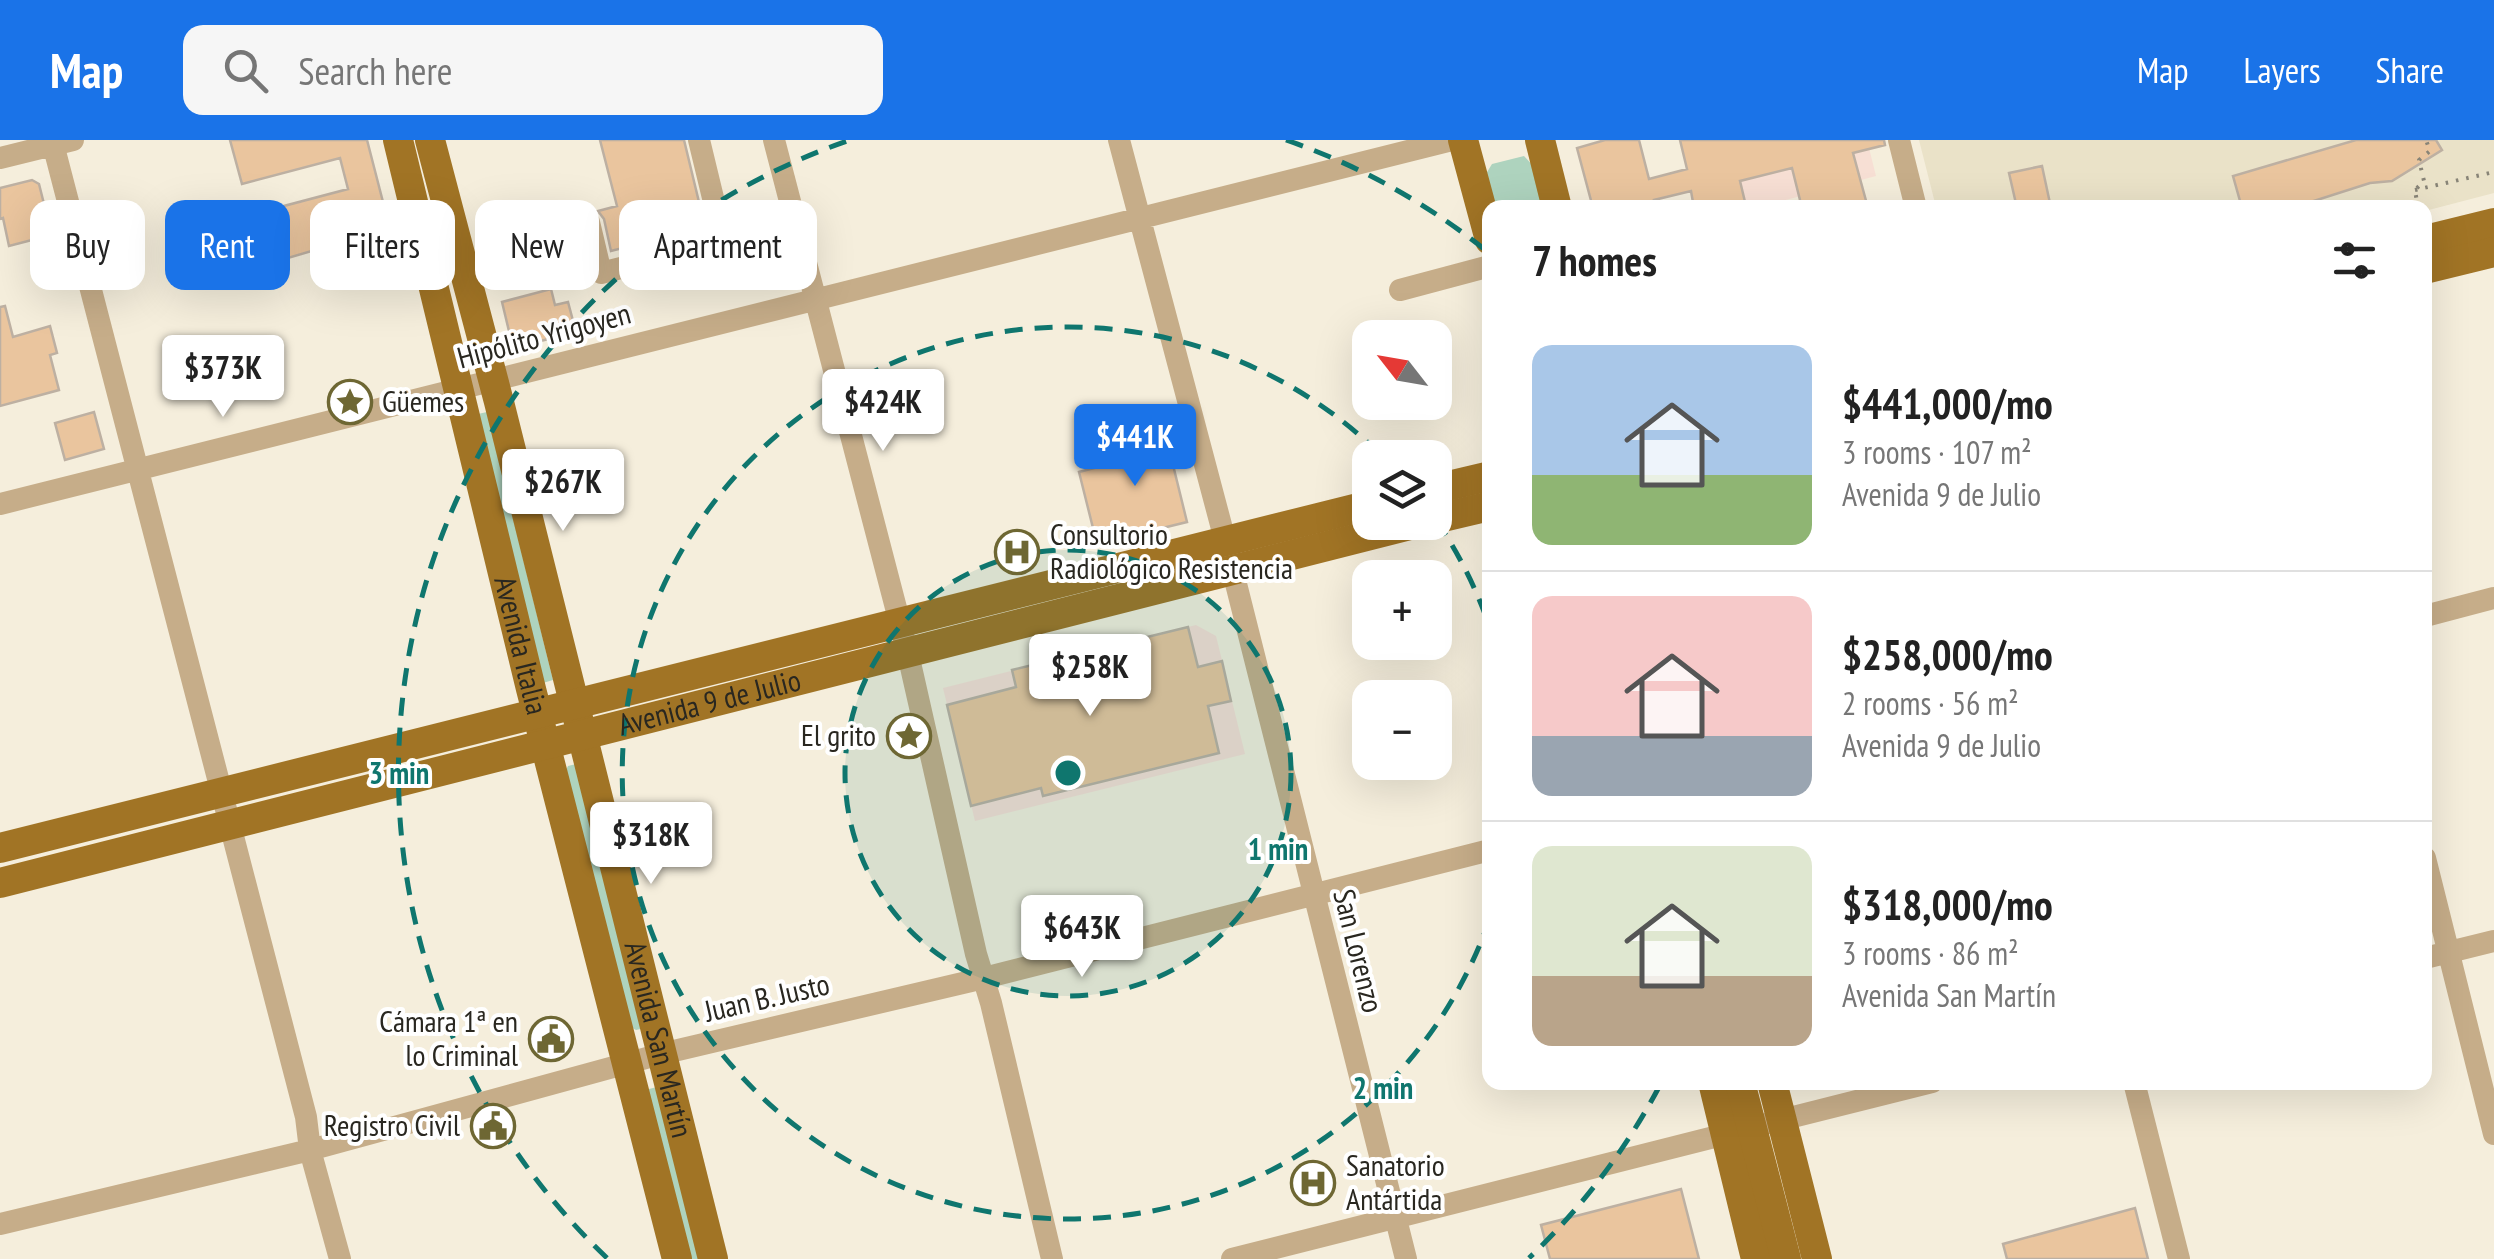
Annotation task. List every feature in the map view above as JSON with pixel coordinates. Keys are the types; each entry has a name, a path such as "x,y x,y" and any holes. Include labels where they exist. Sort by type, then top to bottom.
{"main road":[{"name":"Avenida Italia","path":"398,140 545,744"},
{"name":"Avenida Italia","path":"430,140 574,705"},
{"path":"1463,140 1482,210"},
{"path":"1540,140 1555,200"},
{"path":"2432,238 2494,223"},
{"path":"2432,267 2494,252"},
{"path":"1452,486 1482,478"},
{"path":"1452,516 1482,508"},
{"name":"Avenida 9 de Julio","path":"0,883 908,654 1228,555 1352,511"},
{"name":"Avenida 9 de Julio","path":"0,848 900,622 1228,555 1352,534"},
{"name":"Avenida San Martín","path":"574,705 713,1259"},
{"name":"Avenida San Martín","path":"545,744 677,1259"},
{"path":"1720,1090 1753,1127 1817,1259"},
{"path":"1742,1090 1786,1259"},
{"path":"1756,1259 1753,1127 1769,1090"}],"street":[{"path":"699,140 714,200"},
{"path":"774,140 789,200"},
{"name":"San Lorenzo","path":"1119,140 1406,1259"},
{"name":"Hipólito Yrigoyen","path":"0,504 1452,140"},
{"path":"1899,140 1914,200"},
{"path":"0,158 60,142 138,468 340,1259"},
{"path":"599,264 601,273 619,268"},
{"path":"1400,290 1482,268"},
{"path":"812,290 908,654 976,954 1052,1259"},
{"path":"2432,614 2494,598"},
{"name":"Juan B. Justo","path":"0,1224 310,1150 661,1054 984,978 1482,852"},
{"path":"2432,887 2494,1134"},
{"path":"2432,956 2494,941"},
{"path":"1232,1259 1900,1090"},
{"path":"2136,1090 2180,1259"}],"path":[{"path":"2414,190 2424,181 2419,160 2430,152 2426,140"},
{"path":"2414,190 2494,172"},
{"path":"2414,190 2416,200"},
{"path":"1038,639 1043,663"}],"shaded area":[{"path":"1709,140 1867,140 1876,176 1785,200 1723,200"},
{"path":"1919,140 2494,140 2494,193 2432,209 2432,200 1934,200"},
{"path":"1196,625 1216,636 1245,754 975,821 943,688"}],"green space":[{"path":"1524,156 1538,171 1545,200 1487,200 1481,182 1492,164"},
{"path":"487,412 553,680 543,683 478,414"},
{"path":"576,764 645,1028 636,1030 629,1026 564,774 568,766"},
{"path":"657,1087 706,1259 687,1259 645,1096 649,1089"}],"building":[{"path":"230,140 367,140 382,200 310,200 310,252 290,257 290,204 348,189 340,158 242,184"},
{"path":"600,140 684,140 698,200 619,200 619,249 611,251 599,211 617,206"},
{"path":"1605,140 1639,140 1649,179 1687,169 1680,140 1884,140 1885,145 1853,153 1866,200 1800,200 1792,168 1740,181 1745,200 1693,200 1691,191 1654,200 1591,200 1577,148"},
{"path":"2356,140 2436,140 2442,150 2392,181 2370,183 2317,200 2240,200 2233,176"},
{"path":"2042,166 2049,200 2015,200 2009,173"},
{"path":"32,180 39,184 43,200 30,200 30,240 9,246 3,218 0,219 0,188"},
{"path":"551,290 555,305 568,302 576,332 513,348 502,302"},
{"path":"5,306 13,337 50,326 57,353 50,355 59,390 0,406 0,307"},
{"path":"94,412 104,449 65,460 55,423"},
{"path":"1160,412 1187,522 1097,544 1079,472 1144,455 1135,418"},
{"path":"1188,627 1198,667 1222,661 1231,701 1208,706 1219,753 1043,796 1041,788 971,806 947,705 1016,687 1012,670"},
{"path":"1681,1189 1699,1259 1550,1259 1541,1225"},
{"path":"2135,1208 2148,1259 2007,1259 2003,1244"}],"place":[{"name":"Güemes","path":"350,402"},
{"name":"Consultorio Radiológico Resistencia","path":"1017,552"},
{"name":"El grito","path":"909,736"},
{"name":"Cámara 1ª en lo Criminal","path":"551,1039"},
{"name":"Registro Civil","path":"493,1126"},
{"name":"Sanatorio Antártida","path":"1313,1183"}]}
